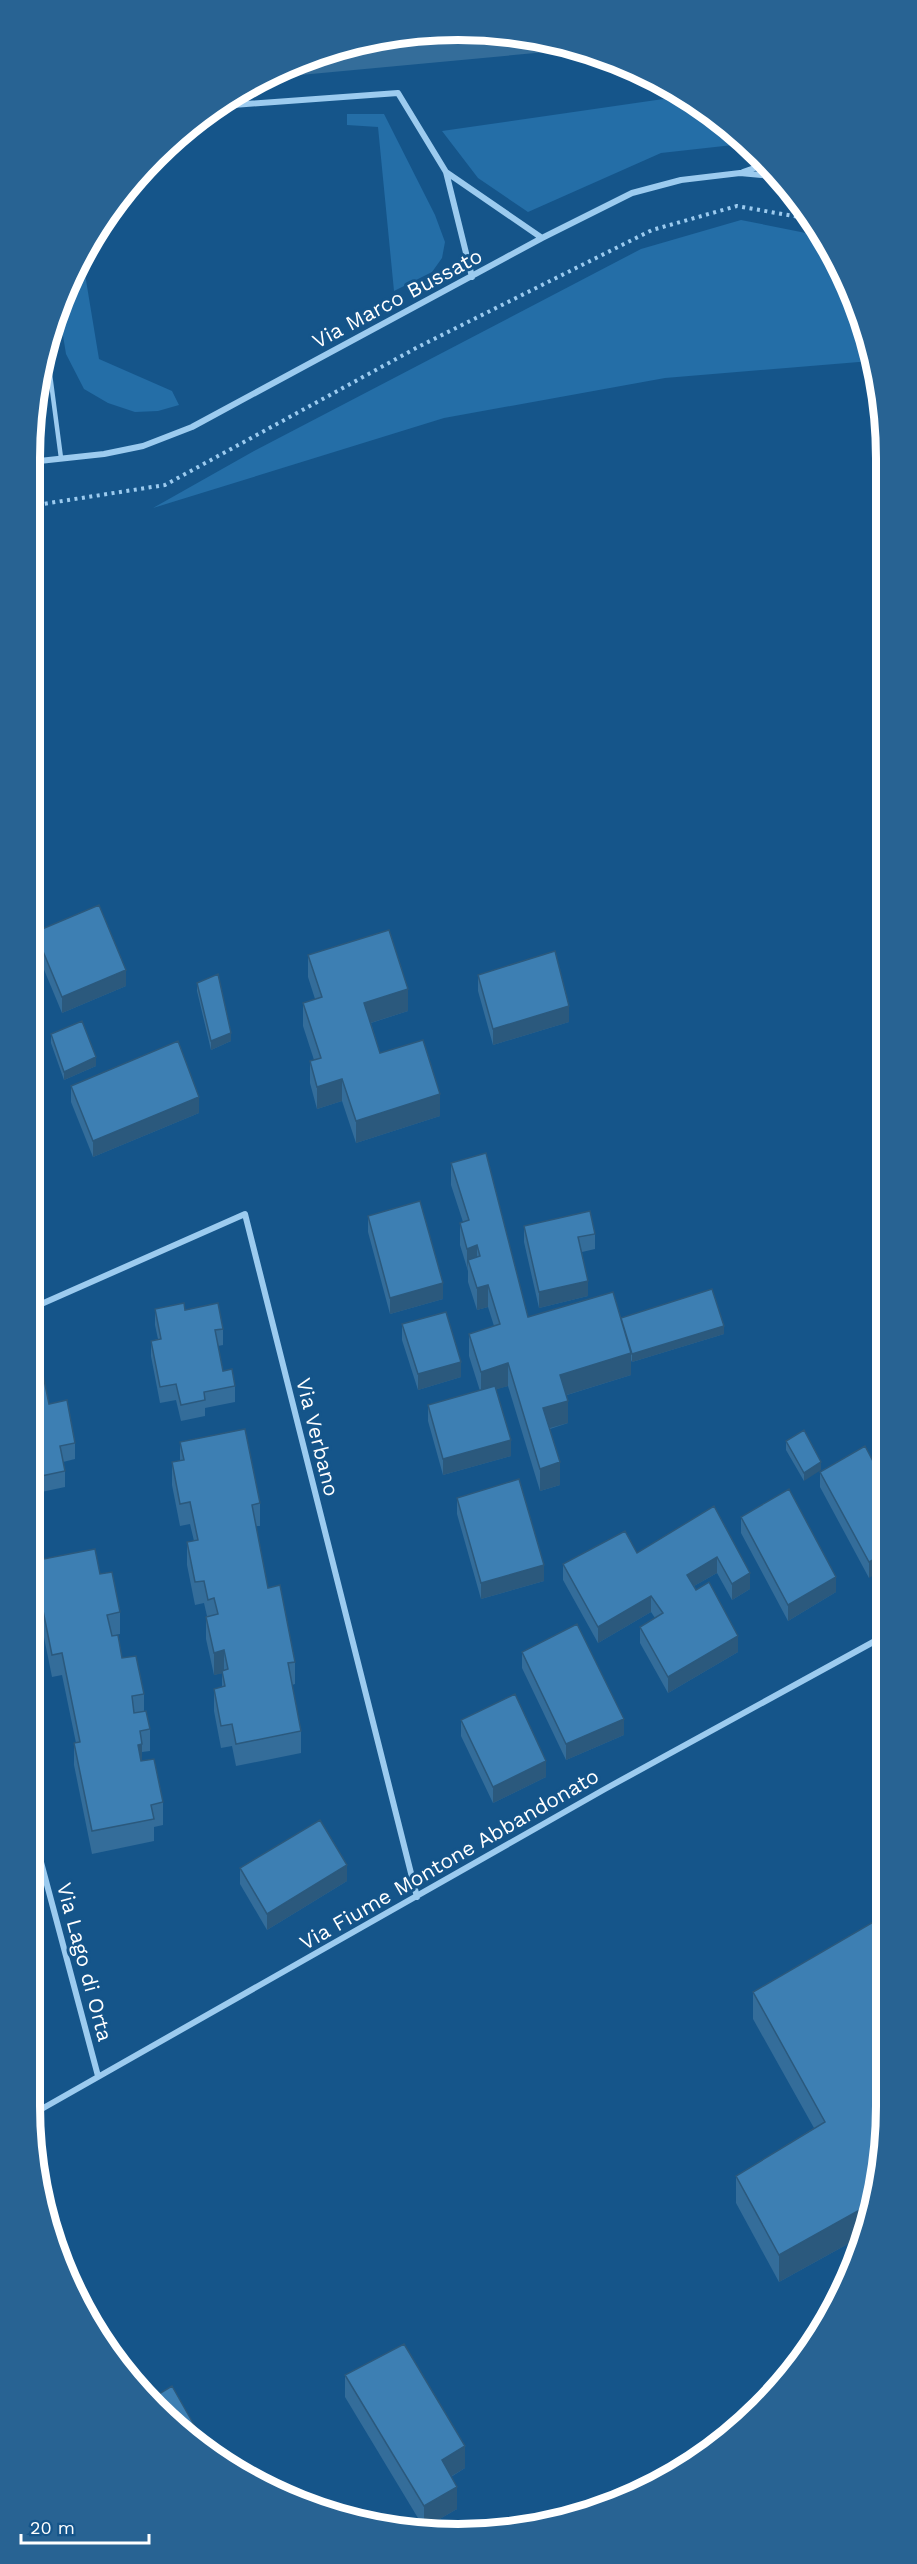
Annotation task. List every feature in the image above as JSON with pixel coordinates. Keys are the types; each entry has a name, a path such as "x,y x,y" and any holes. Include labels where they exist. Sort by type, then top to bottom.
{"street":[{"path":"237,105 398,93 446,172 472,277"},
{"path":"740,173 758,167"},
{"path":"446,172 542,238"},
{"name":"Via Marco Bussato","path":"40,461 104,454 143,446 192,427 542,238 632,193 681,180 740,173 766,176"},
{"name":"Via Verbano","path":"40,1305 245,1214 417,1897"},
{"name":"Via Fiume Montone Abbandonato","path":"40,2110 605,1789 876,1640"},
{"name":"Via Lago di Orta","path":"40,1858 98,2076"}],"lane":[{"path":"50,373 61,458"}],"path":[{"path":"40,504 165,485 418,347 652,230 737,206 800,217"}],"shaded area":[{"path":"670,98 691,111 735,145 661,153 528,212 478,178 442,131"},
{"path":"347,114 384,114 435,215 445,242 442,258 432,272 394,291 378,127 347,125"},
{"path":"741,220 811,234 845,299 865,362 665,378 444,418 153,508 254,451 641,249"},
{"path":"85,273 99,359 172,391 179,405 158,411 135,412 108,403 84,389 66,354 62,328"},
{"path":"40,2028 44,2048 40,2055"}],"building":[{"path":"99,905 126,970 62,997 40,944 40,930"},
{"path":"389,930 408,989 364,1003 380,1053 423,1040 440,1094 356,1121 342,1079 317,1087 310,1061 321,1058 303,1003 322,997 308,955"},
{"path":"555,951 569,1006 493,1029 478,975"},
{"path":"218,974 231,1033 211,1041 197,983"},
{"path":"82,1021 96,1057 64,1072 51,1034"},
{"path":"178,1041 199,1097 93,1141 71,1086"},
{"path":"486,1153 528,1317 613,1292 631,1353 560,1375 568,1401 543,1408 560,1462 540,1469 508,1363 481,1372 469,1334 500,1324 488,1285 477,1288 468,1260 480,1256 477,1245 467,1249 460,1223 469,1220 451,1163"},
{"path":"420,1201 443,1283 390,1298 368,1216"},
{"path":"590,1211 595,1234 578,1237 588,1281 539,1292 524,1226"},
{"path":"712,1289 724,1326 632,1354 621,1318"},
{"path":"184,1303 185,1310 218,1303 223,1329 215,1330 223,1371 232,1369 235,1386 204,1392 205,1400 181,1405 176,1384 160,1387 151,1341 161,1339 155,1309"},
{"path":"446,1312 461,1362 418,1374 402,1324"},
{"path":"40,1365 49,1404 67,1400 75,1443 60,1446 65,1471 40,1476"},
{"path":"495,1386 511,1440 443,1459 428,1405"},
{"path":"245,1429 260,1503 252,1505 268,1588 280,1585 295,1662 288,1663 301,1731 236,1744 232,1724 221,1726 214,1689 225,1686 222,1671 228,1669 224,1650 214,1653 206,1617 218,1614 214,1598 208,1600 204,1581 195,1582 187,1542 198,1540 190,1502 180,1504 172,1462 184,1460 180,1442"},
{"path":"804,1430 821,1462 804,1473 786,1441"},
{"path":"865,1446 876,1464 876,1558 869,1562 820,1472"},
{"path":"519,1479 544,1565 481,1583 457,1498"},
{"path":"789,1489 836,1577 788,1605 741,1517"},
{"path":"714,1506 750,1573 732,1584 717,1557 687,1575 696,1590 709,1582 738,1636 668,1677 640,1627 663,1613 651,1596 598,1627 563,1564 625,1531 637,1553"},
{"path":"95,1549 100,1574 112,1572 120,1612 107,1615 112,1636 118,1635 122,1658 136,1656 144,1694 132,1696 134,1713 146,1711 150,1729 140,1731 142,1744 138,1745 141,1761 154,1759 163,1802 151,1805 154,1819 92,1831 74,1743 80,1742 62,1653 52,1655 40,1596 40,1560"},
{"path":"577,1624 624,1719 566,1744 522,1652"},
{"path":"515,1694 546,1761 493,1787 461,1720"},
{"path":"320,1820 347,1865 267,1914 240,1868"},
{"path":"876,1920 876,2133 863,2208 779,2255 736,2176 825,2122 753,1992"},
{"path":"404,2344 465,2446 442,2460 457,2487 424,2506 345,2375"},
{"path":"172,2386 198,2432 183,2420 157,2395"}]}
